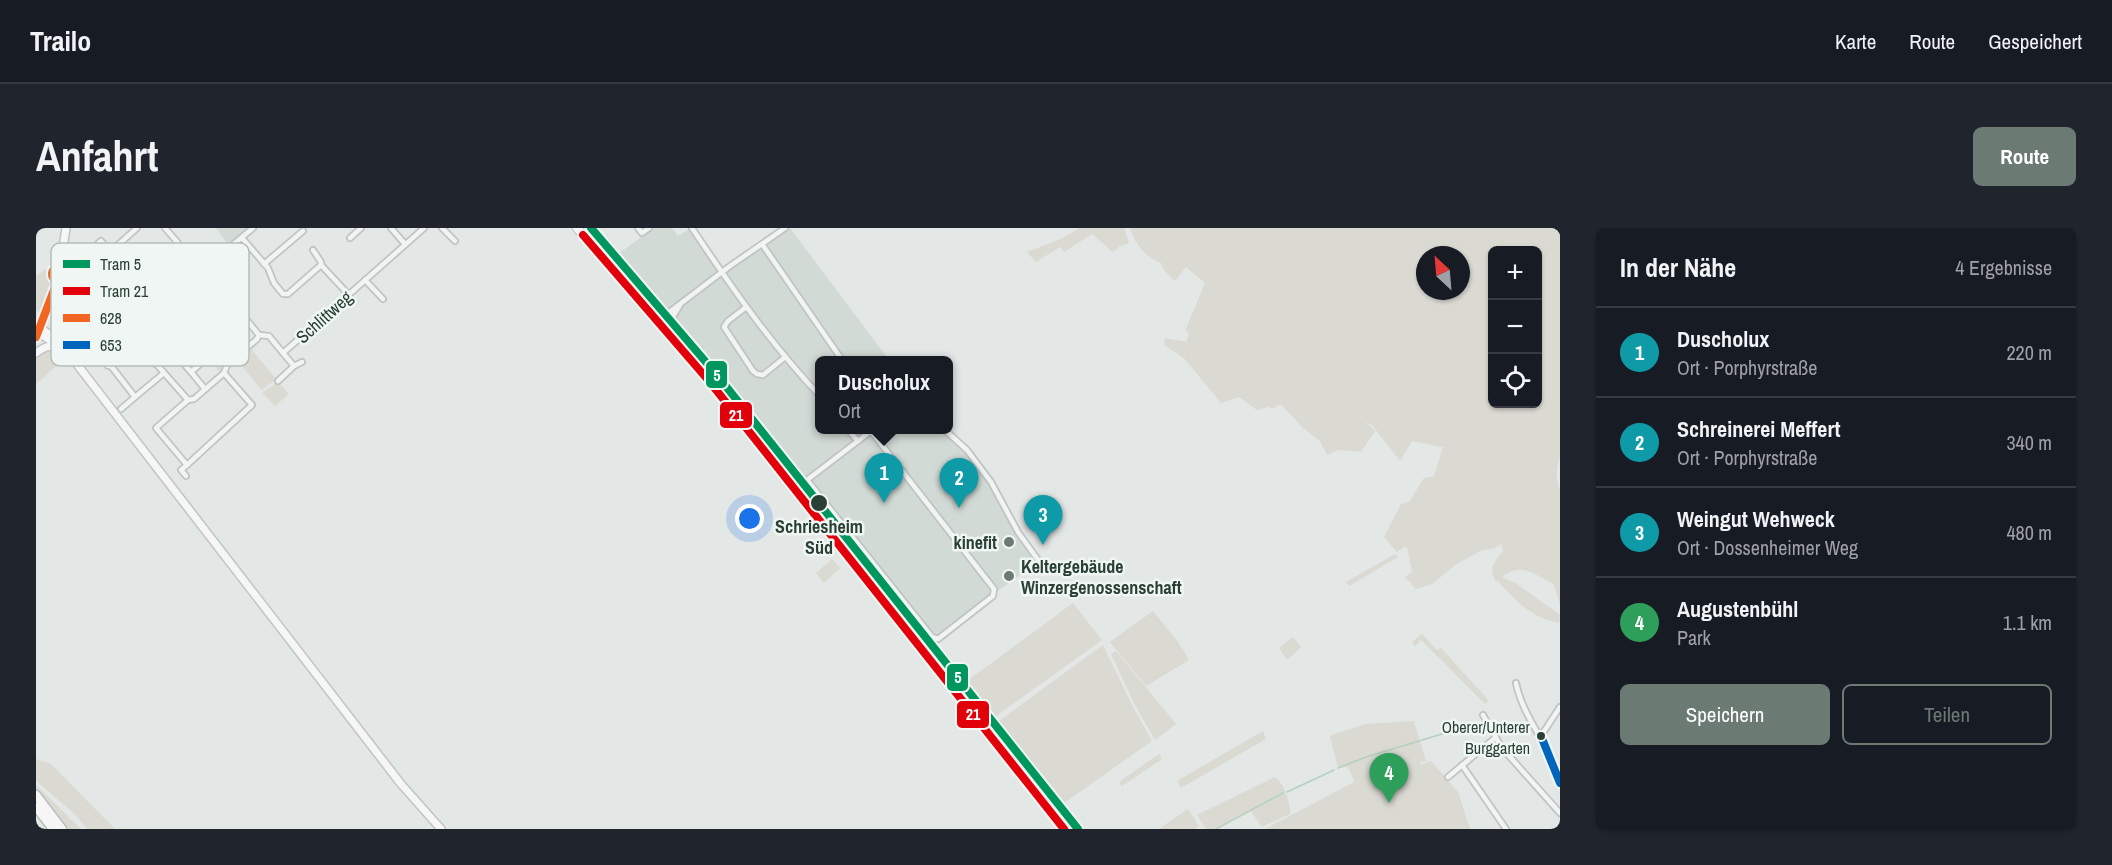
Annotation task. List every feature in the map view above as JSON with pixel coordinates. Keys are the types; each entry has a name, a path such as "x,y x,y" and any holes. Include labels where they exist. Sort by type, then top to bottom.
{"highway":[{"path":"36,795 62,829"},
{"path":"36,807 53,829"}],"main road":[{"path":"578,229 673,336 1067,829"}],"street":[{"path":"64,243 66,228"},
{"path":"123,243 137,228"},
{"name":"Schlittweg","path":"165,228 178,243"},
{"path":"236,243 253,228"},
{"path":"350,238 362,228"},
{"path":"391,228 405,244"},
{"name":"Schlittweg","path":"283,353 424,228"},
{"path":"442,228 455,241"},
{"path":"638,228 642,233 649,228"},
{"path":"692,228 745,308 784,358 815,392"},
{"path":"659,320 784,228"},
{"path":"264,264 303,231"},
{"path":"242,238 246,243"},
{"path":"762,244 839,356"},
{"path":"249,246 264,264 274,283 285,294 321,265"},
{"path":"313,250 321,265 349,295"},
{"name":"Schlittweg","path":"365,280 383,299"},
{"path":"673,336 672,324 682,302"},
{"path":"51,303 38,332 51,341"},
{"path":"745,308 724,327 753,371 763,375 784,358"},
{"path":"659,320 666,321 675,315"},
{"name":"Schlittweg","path":"249,323 259,335 269,336 294,366"},
{"path":"249,346 259,335"},
{"path":"36,353 51,346"},
{"name":"Schlittweg","path":"278,381 294,366 302,362"},
{"path":"77,366 401,784 441,829"},
{"path":"111,366 135,397"},
{"path":"158,366 188,400"},
{"path":"186,366 205,389"},
{"path":"191,372 198,366"},
{"path":"156,428 224,373 227,366"},
{"path":"122,409 164,373"},
{"path":"186,476 182,470 252,405 224,373"},
{"path":"151,423 187,465"},
{"path":"852,434 858,441"},
{"path":"867,434 807,480 933,638 941,638 995,593 994,589 875,434"},
{"path":"950,434 967,450 991,482 1018,532 1041,564"},
{"path":"1516,683 1522,703 1541,736 1560,781"},
{"path":"1541,736 1560,707"},
{"path":"1483,715 1495,738 1510,758 1560,813"},
{"path":"1448,777 1495,738"},
{"path":"1462,765 1506,829"},
{"path":"1555,807 1560,800"}],"shaded area":[{"path":"216,228 251,228 234,243 227,243"},
{"path":"654,228 672,228 678,236 690,229 720,275 790,228 886,356 815,356 815,434 953,434 953,431 969,449 996,494 1016,535 1036,563 935,637 677,322 618,254"},
{"path":"1080,228 1124,228 1129,243 1113,252 1092,234 1064,252 1060,247 1036,262 1027,252 1061,239"},
{"path":"1130,228 1560,228 1560,458 1557,474 1560,490 1560,605 1554,584 1528,571 1515,570 1502,577 1517,584 1560,615 1559,623 1532,613 1498,581 1496,582 1492,569 1503,551 1501,544 1493,549 1482,550 1455,565 1432,584 1416,589 1405,577 1412,572 1407,547 1397,552 1384,537 1401,504 1409,502 1424,478 1434,476 1443,447 1412,441 1400,461 1372,425 1365,421 1375,431 1361,452 1338,450 1327,455 1320,441 1303,428 1281,404 1272,409 1269,407 1257,410 1239,397 1221,403 1184,358 1164,345 1165,338 1186,342 1189,335 1186,329 1205,283 1186,267 1175,281 1164,270 1161,263 1150,257 1138,245"},
{"path":"49,269 48,276 51,283 41,316 36,309 36,276"},
{"path":"251,349 276,379 262,390 242,366 249,366 249,351"},
{"path":"45,350 51,352 51,366 56,366 36,384 36,356"},
{"path":"73,366 75,366 152,467"},
{"path":"278,382 289,394 275,406 262,393"},
{"path":"1395,554 1398,557 1349,586 1346,582"},
{"path":"832,559 840,568 824,583 816,573"},
{"path":"1073,603 1102,640 996,716 967,681"},
{"path":"1153,611 1189,660 1146,686 1110,642"},
{"path":"1422,634 1437,650 1441,648 1489,701 1485,704 1421,640 1415,646 1412,642"},
{"path":"1293,637 1301,647 1287,660 1279,648"},
{"path":"1103,645 1152,741 1064,803 999,721"},
{"path":"1116,651 1176,724 1155,740 1133,701 1111,654"},
{"path":"1414,721 1426,761 1420,762 1420,765 1431,761 1458,792 1470,829 1265,829 1354,782 1359,792 1348,767 1338,768 1330,737 1332,735 1365,724"},
{"path":"1263,731 1266,739 1181,788 1177,781"},
{"path":"1159,754 1162,759 1122,786 1119,782"},
{"path":"36,759 51,764 115,829 87,829 75,814 36,781"},
{"path":"1275,777 1286,794 1290,814 1262,827 1250,810 1215,829 1206,829 1197,815"},
{"path":"36,785 81,829 65,829 36,791"},
{"path":"1188,809 1199,826 1195,829 1159,829"}],"waterway":[{"path":"1338,768 1366,757 1478,723"},
{"path":"1287,792 1334,770"},
{"path":"1216,829 1283,793"}],"tram line":[{"name":"5","path":"591,228 717,375 1078,829"},
{"name":"21","path":"583,235 709,381 1064,829"}],"transit line":[{"name":"628","path":"36,337 51,298"},
{"name":"653","path":"1541,736 1560,783"}],"place":[{"name":"Schriesheim Süd","path":"819,503"},
{"name":"Duscholux","path":"884,503"},
{"name":"Schreinerei Meffert","path":"959,508"},
{"name":"kinefit","path":"1009,542"},
{"name":"Weingut Wehweck","path":"1043,545"},
{"name":"Keltergebäude Winzergenossenschaft","path":"1009,576"},
{"name":"Oberer/Unterer Burggarten","path":"1541,736"},
{"name":"Augustenbühl","path":"1389,803"}]}
